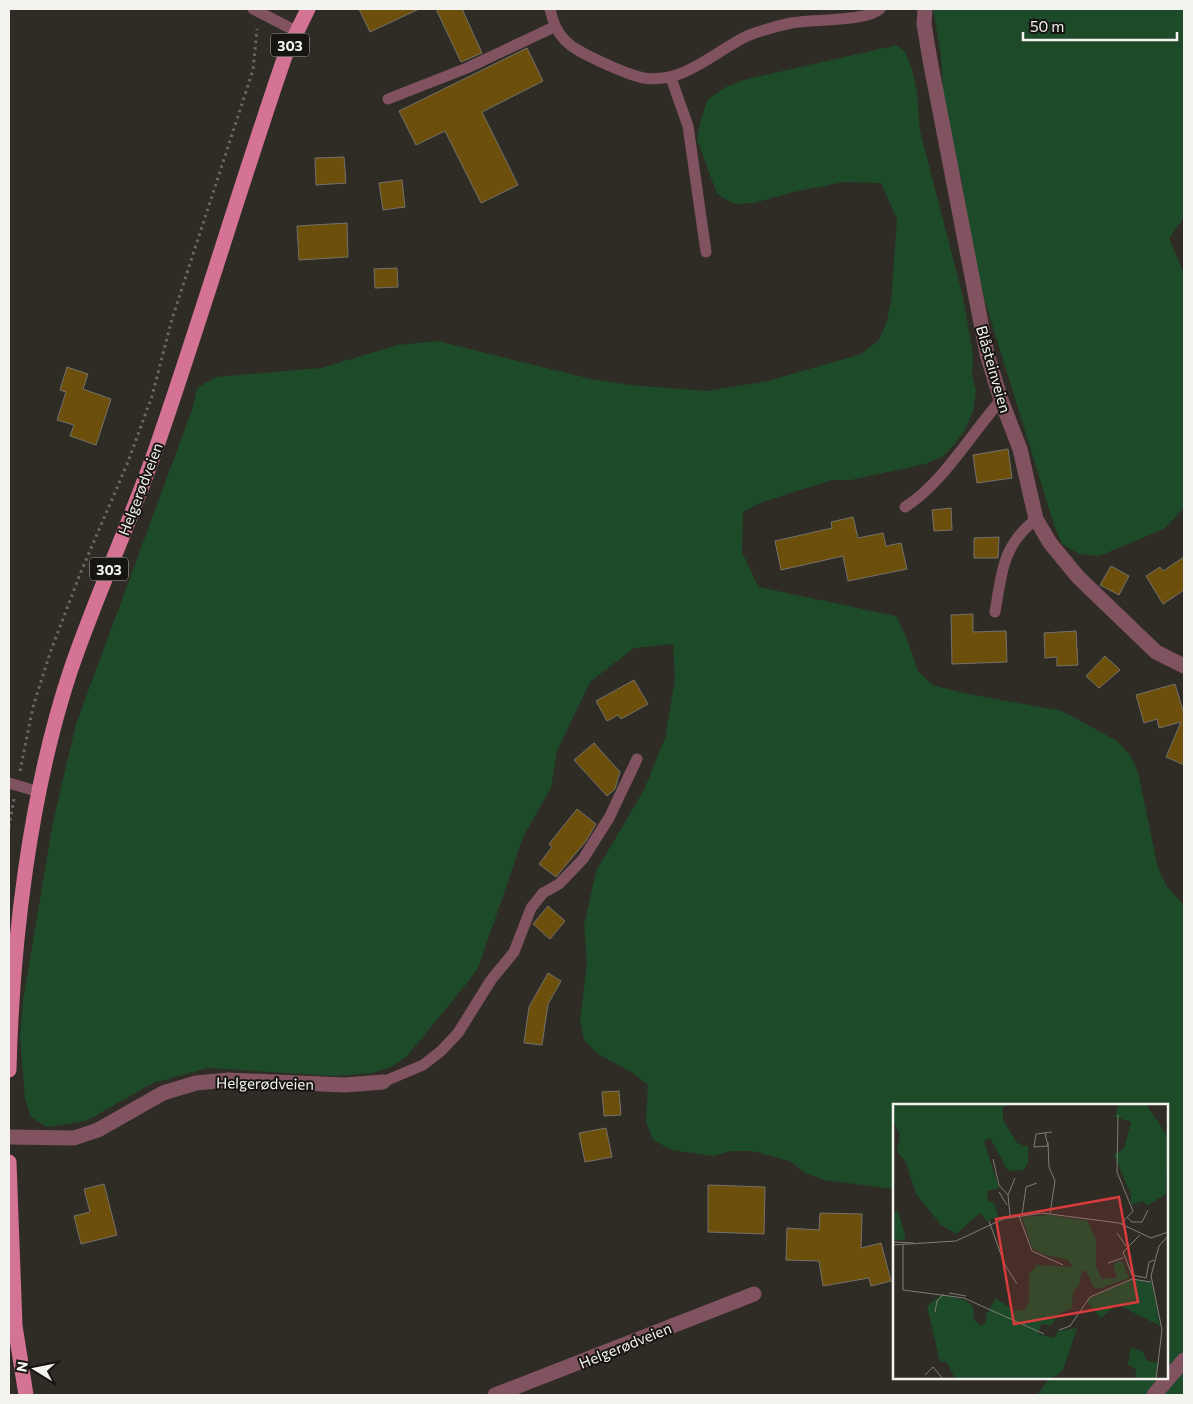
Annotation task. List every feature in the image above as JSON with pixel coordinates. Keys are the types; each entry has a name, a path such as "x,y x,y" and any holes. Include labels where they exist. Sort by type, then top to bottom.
{"main road":[{"name":"Helgerødveien","path":"9,1070 15,965 24,885 40,792 58,712 70,672 160,437 263,119 296,31 308,9"},
{"path":"9,1162 15,1326 26,1395"}],"street":[{"name":"Blåsteinveien","path":"925,9 924,24 930,60 987,354 1001,400 1020,449 1036,519 1050,543 1078,577 1156,652 1184,666"},
{"name":"Helgerødveien","path":"9,1137 74,1138 98,1130 162,1092 196,1083 228,1080 345,1085 383,1082"},
{"name":"Helgerødveien","path":"495,1395 754,1294"},
{"path":"1168,1379 1184,1360"},
{"path":"1154,1395 1168,1379"}],"lane":[{"path":"550,9 554,27 571,48 613,68 643,78 671,78 748,36 791,23 851,18 880,9"},
{"path":"257,11 296,31"},
{"path":"388,99 467,68 554,27"},
{"path":"671,78 688,126 706,252"},
{"path":"905,507 917,499 939,477 1001,400"},
{"path":"995,612 1008,551 1020,532 1036,519"},
{"path":"383,1082 423,1065 441,1051 458,1033 492,980 514,952 530,908 543,893 560,884 583,859 594,843 609,818 637,758"},
{"path":"13,785 40,792"}],"path":[{"path":"9,827 13,785 33,706 50,653 80,574 128,462 152,396 172,319 253,70 257,11"}],"green space":[{"path":"933,9 1184,9 1184,218 1169,238 1184,274 1184,508 1164,529 1099,556 1079,554 1062,544 1054,525 984,298 972,248 961,177 949,138 944,107 941,55"},
{"path":"897,45 906,53 913,73 917,92 920,131 963,297 973,355 972,374 976,392 973,411 966,428 955,444 942,457 925,464 851,480 832,480 760,503 743,512 742,552 758,587 896,616 905,634 918,671 932,685 968,694 1062,711 1117,741 1130,755 1138,772 1158,868 1167,887 1184,905 1184,1395 1037,1395 1049,1379 1168,1379 1168,1104 893,1104 893,1189 824,1180 805,1173 790,1161 752,1151 732,1151 713,1156 672,1150 653,1140 646,1122 648,1085 633,1073 598,1054 584,1040 580,1021 587,963 584,925 596,871 644,790 665,738 675,680 673,644 634,648 590,682 557,751 551,788 523,837 479,966 407,1056 391,1067 372,1073 335,1076 208,1068 153,1083 86,1121 47,1127 31,1117 25,1099 20,1039 23,1000 53,822 76,724 193,407 197,388 216,377 321,368 398,345 438,341 591,379 630,385 707,391 768,381 861,354 879,340 887,321 891,301 897,219 881,183 844,182 794,192 754,203 734,204 717,194 697,139 701,119 708,99 724,88 743,80"}],"building":[{"path":"359,9 419,9 370,32"},
{"path":"436,9 462,9 482,53 461,62"},
{"path":"527,48 543,81 482,112 518,185 481,203 445,131 416,145 399,111"},
{"path":"344,157 346,183 316,185 315,158"},
{"path":"402,180 405,207 383,210 379,183"},
{"path":"347,223 348,257 299,260 297,226"},
{"path":"397,268 398,287 375,288 374,269"},
{"path":"67,367 88,374 83,389 111,399 96,445 70,436 74,425 57,420 66,392 60,390"},
{"path":"1008,449 1012,478 977,483 973,455"},
{"path":"951,508 952,530 934,531 932,510"},
{"path":"853,517 858,538 883,533 886,546 901,543 907,569 848,581 843,556 781,570 775,541 832,528 831,522"},
{"path":"999,537 998,558 974,558 974,538"},
{"path":"1184,557 1184,590 1163,604 1146,576 1160,567 1163,571"},
{"path":"1111,566 1129,576 1119,595 1100,585"},
{"path":"973,614 973,632 1006,631 1007,662 952,664 951,615"},
{"path":"1076,631 1078,665 1057,666 1057,657 1045,658 1044,633"},
{"path":"1105,656 1120,670 1099,688 1086,676"},
{"path":"634,680 648,704 621,719 618,715 607,721 596,701"},
{"path":"1175,684 1184,714 1184,765 1166,757 1181,722 1159,728 1157,719 1144,723 1136,695"},
{"path":"594,743 620,772 615,789 607,796 574,760"},
{"path":"577,809 596,824 586,841 556,877 539,864 552,847 549,844"},
{"path":"548,906 565,921 550,939 533,924"},
{"path":"548,973 561,981 548,1004 542,1045 524,1043 529,1007"},
{"path":"619,1091 621,1115 604,1116 602,1092"},
{"path":"606,1128 612,1157 585,1162 579,1133"},
{"path":"104,1184 117,1235 81,1244 74,1216 90,1212 84,1189"},
{"path":"708,1185 765,1187 764,1234 708,1232"},
{"path":"820,1213 862,1214 861,1248 881,1243 891,1281 871,1286 869,1278 823,1286 819,1261 786,1260 787,1228 819,1230"}]}
